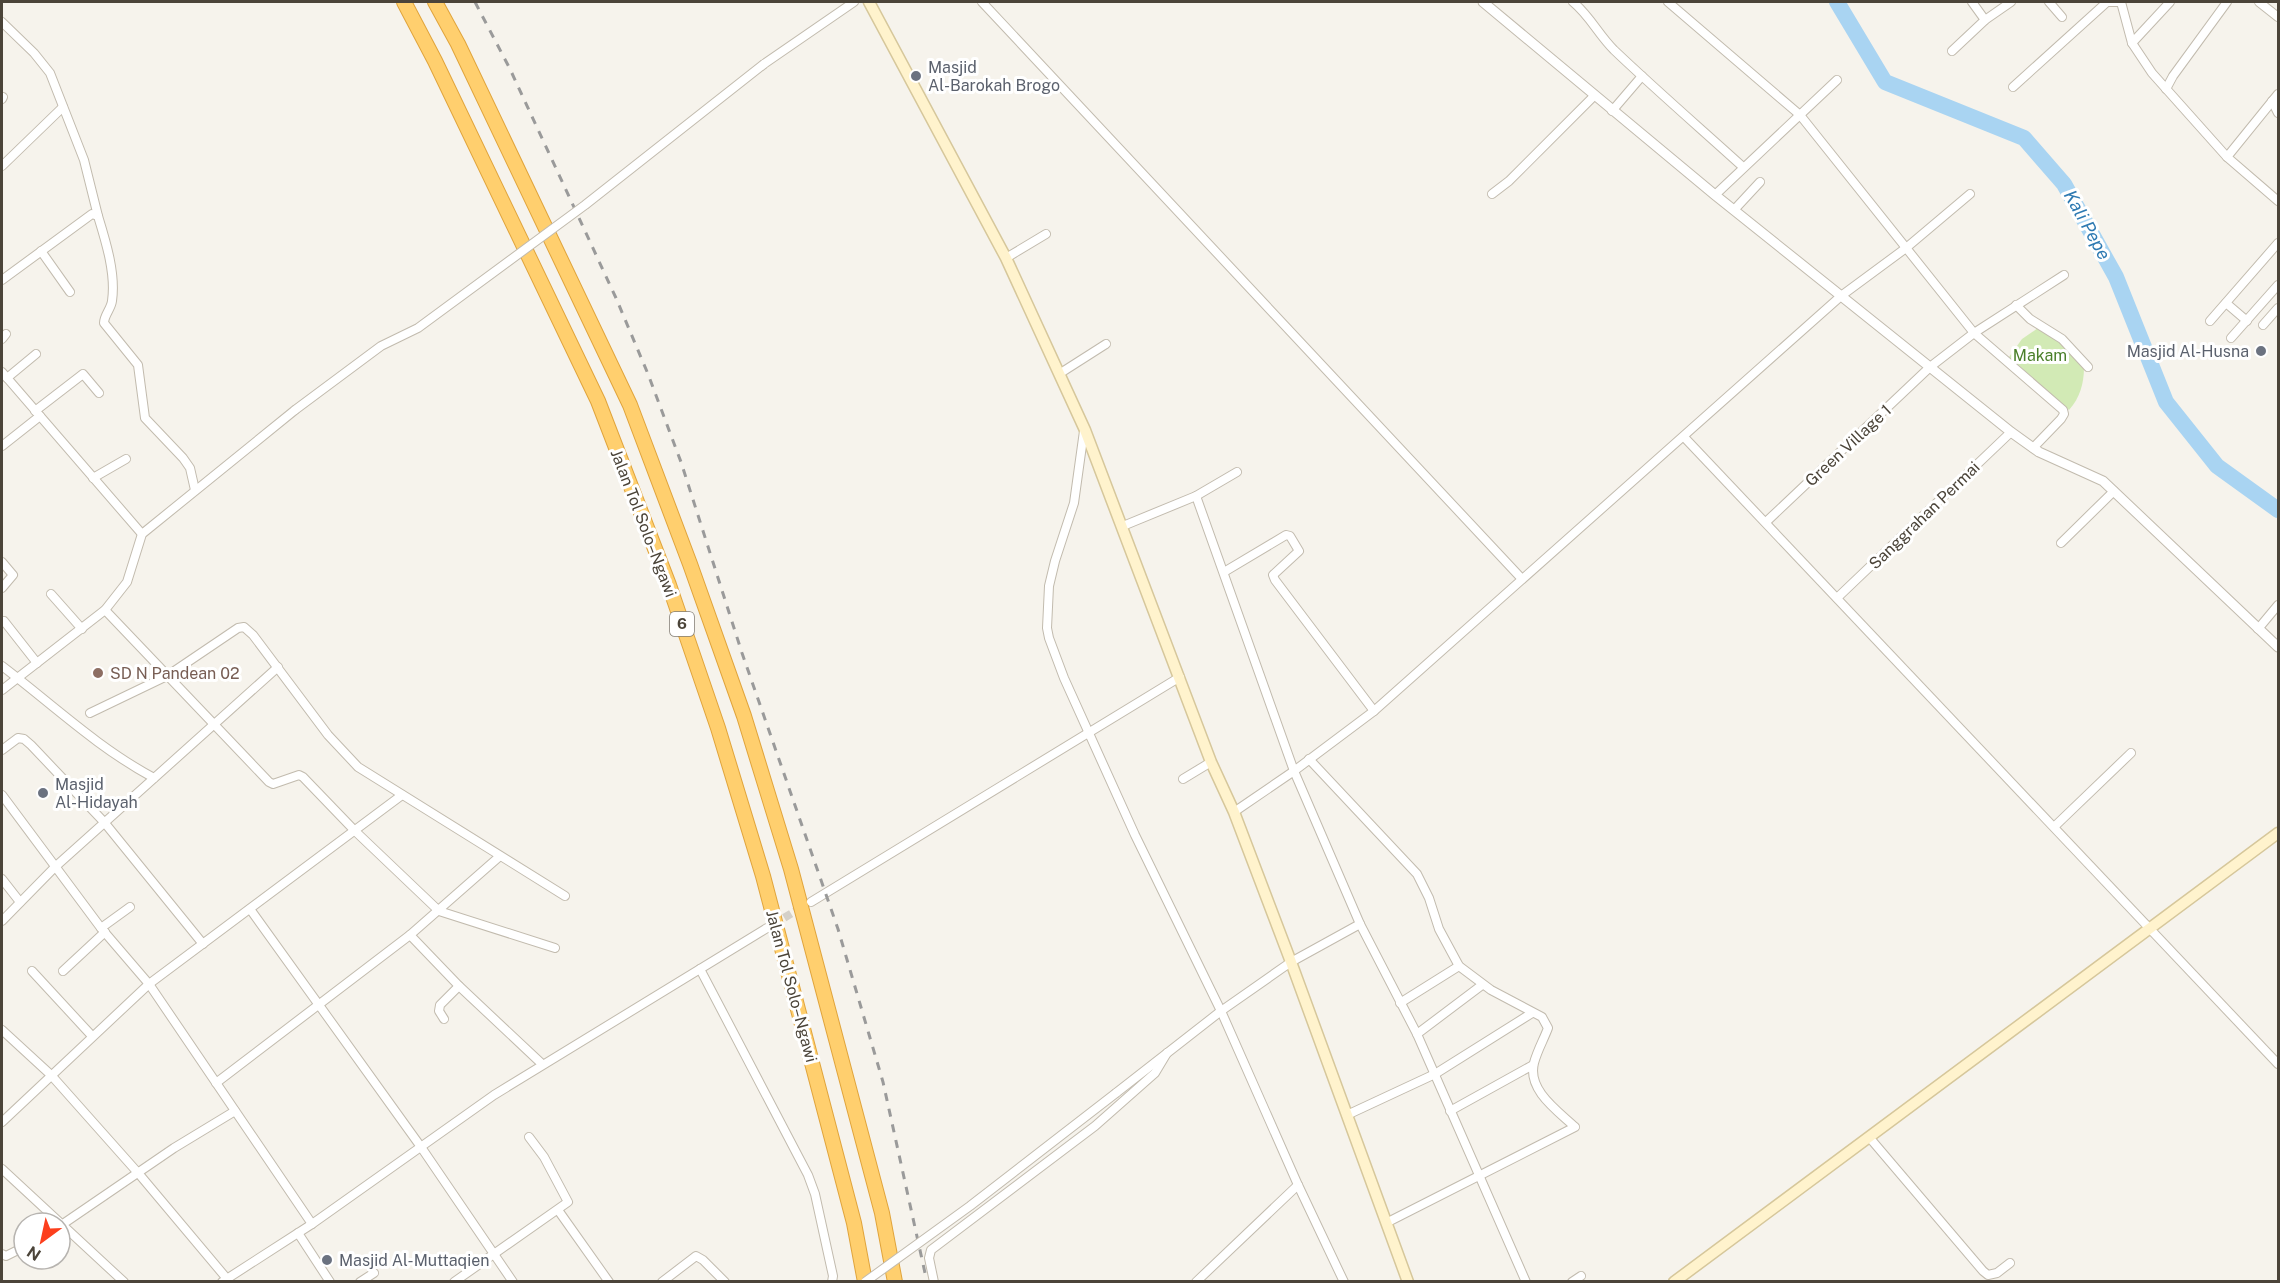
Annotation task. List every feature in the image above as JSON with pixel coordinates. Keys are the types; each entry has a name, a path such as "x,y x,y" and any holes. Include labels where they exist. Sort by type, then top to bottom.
{"highway":[{"name":"Jalan Tol Solo–Ngawi","path":"404,2 435,61 598,401 669,585 718,728 763,876 854,1223 865,1281"},
{"name":"Jalan Tol Solo–Ngawi","path":"435,2 463,54 630,405 694,575 744,716 791,869 882,1213 895,1281"}],"main road":[{"path":"869,2 1006,258 1084,430 1123,526 1211,762 1234,812 1408,1281"},
{"path":"1674,1281 2278,833"}],"street":[{"path":"2,690 105,610 127,582 142,534 195,490 295,410 381,346 418,328 585,205 764,64 854,2"},
{"path":"982,2 1521,579"},
{"path":"1483,2 1715,195 2011,432 2059,463 2098,478 2278,647"},
{"path":"1573,2 1589,16 1599,34 1642,76 1743,166"},
{"path":"1668,2 1800,115 1974,333 2063,410 2064,414 2061,419 2034,448"},
{"path":"1972,2 1986,20"},
{"path":"1952,51 1986,20 2011,2"},
{"path":"2049,2 2062,17"},
{"path":"2013,87 2106,2 2121,2 2132,43 2141,58 2227,157 2278,201"},
{"path":"2166,89 2227,2"},
{"path":"2259,2 2278,17"},
{"path":"2132,43 2166,4"},
{"path":"2,22 34,52 50,74 84,160 111,268 112,302 104,323 140,368 145,418 183,458 189,468 195,490"},
{"path":"1612,111 1642,76"},
{"path":"1715,195 1743,166 1837,80"},
{"path":"2227,157 2278,94"},
{"path":"1492,194 1509,181 1594,96"},
{"path":"2272,101 2278,113"},
{"path":"2,153 5,163 63,106"},
{"path":"1734,210 1760,182"},
{"path":"1234,812 1294,771 1374,711 1841,296 1906,248 1970,194"},
{"path":"2,280 92,214 98,216"},
{"path":"1006,258 1046,234"},
{"path":"2210,321 2278,243"},
{"path":"41,251 70,291"},
{"name":"Green Village 1","path":"1766,522 1930,368 1974,333 2064,275"},
{"path":"2231,338 2278,285"},
{"path":"2226,303 2247,321"},
{"path":"2016,305 2030,319 2062,339 2088,367"},
{"path":"2263,326 2278,308"},
{"path":"1059,374 1106,344"},
{"path":"36,354 4,375 142,534"},
{"path":"2,446 83,374 99,393"},
{"path":"1084,430 1074,503 1049,586 1047,628 1064,678 1135,835 1221,1011 1298,1185 1344,1281"},
{"name":"Sanggrahan Permai","path":"1837,598 2011,432"},
{"path":"1684,437 2278,1064"},
{"path":"93,478 126,459"},
{"path":"1123,526 1196,496 1237,472"},
{"path":"2061,543 2114,491"},
{"path":"1196,496 1294,771 1360,924 1417,1034 1526,1281"},
{"path":"1224,572 1287,535 1290,536 1299,551 1273,575 1275,580 1374,711"},
{"path":"2,562 13,575 2,588"},
{"path":"51,594 81,628"},
{"path":"2258,629 2278,605"},
{"path":"105,610 271,783 301,775 355,831 439,911 555,948"},
{"path":"4,621 37,663"},
{"path":"90,713 167,676 238,628 244,627 249,629 328,735 358,767 565,896"},
{"path":"2,666 127,764 154,778"},
{"path":"2,921 55,867 278,667"},
{"path":"811,902 1180,677"},
{"path":"2,750 14,739 24,739 104,822 203,944"},
{"path":"2055,826 2131,753"},
{"path":"1309,759 1423,882 1438,929 1459,966 1482,985 1542,1017 1548,1028 1533,1065 1535,1081 1541,1093 1575,1127 1386,1223"},
{"path":"1183,779 1211,762"},
{"path":"2,795 103,931 149,984 178,1030 312,1224"},
{"path":"2,1122 149,984 402,795"},
{"path":"216,1083 410,935 500,856"},
{"path":"2,879 20,902"},
{"path":"63,971 130,907"},
{"path":"250,909 421,1147 513,1281"},
{"path":"865,1281 969,1206 1221,1011 1291,962 1360,924"},
{"path":"2,1030 51,1075 139,1174 226,1280 312,1224 494,1095 767,928"},
{"path":"410,935 459,986 542,1064"},
{"path":"1400,1003 1459,966"},
{"path":"700,969 813,1186 833,1276 832,1281"},
{"path":"32,971 92,1036"},
{"path":"1417,1034 1482,985"},
{"path":"444,1019 439,1011 440,1005 459,986"},
{"path":"1347,1115 1435,1074 1532,1013"},
{"path":"934,1281 929,1258 931,1250 1095,1126 1155,1073 1167,1053"},
{"path":"1450,1111 1533,1065"},
{"path":"72,1218 174,1148 235,1111"},
{"path":"454,1281 558,1210 568,1200 544,1157 529,1137"},
{"path":"1869,1137 1983,1271 1988,1275 1997,1273 2010,1263"},
{"path":"2,1169 46,1211"},
{"path":"1196,1281 1298,1185"},
{"path":"558,1210 609,1281"},
{"path":"298,1233 330,1281"},
{"path":"72,1235 124,1281"},
{"path":"662,1281 696,1256 725,1281"},
{"path":"360,1281 374,1273"},
{"path":"1572,1281 1581,1276"}],"green space":[{"name":"Makam","path":"2038,328 2058,340 2084,367 2081,390 2069,410 2009,357 2022,339"}],"waterway":[{"name":"Kali Pepe","path":"1837,2 1885,82 2024,138 2064,184 2116,277 2166,402 2217,466 2278,510"}],"tunnel":[{"path":"774,924 802,907"}],"railway":[{"path":"475,2 510,69 616,298 681,462 742,653 838,929 883,1082 927,1282"}],"place":[{"name":"Masjid Al-Barokah Brogo","path":"916,76"},
{"name":"Masjid Al-Husna","path":"2261,351"},
{"name":"SD N Pandean 02","path":"98,673"},
{"name":"Masjid Al-Hidayah","path":"43,793"},
{"name":"Masjid Al-Muttaqien","path":"327,1260"}]}
